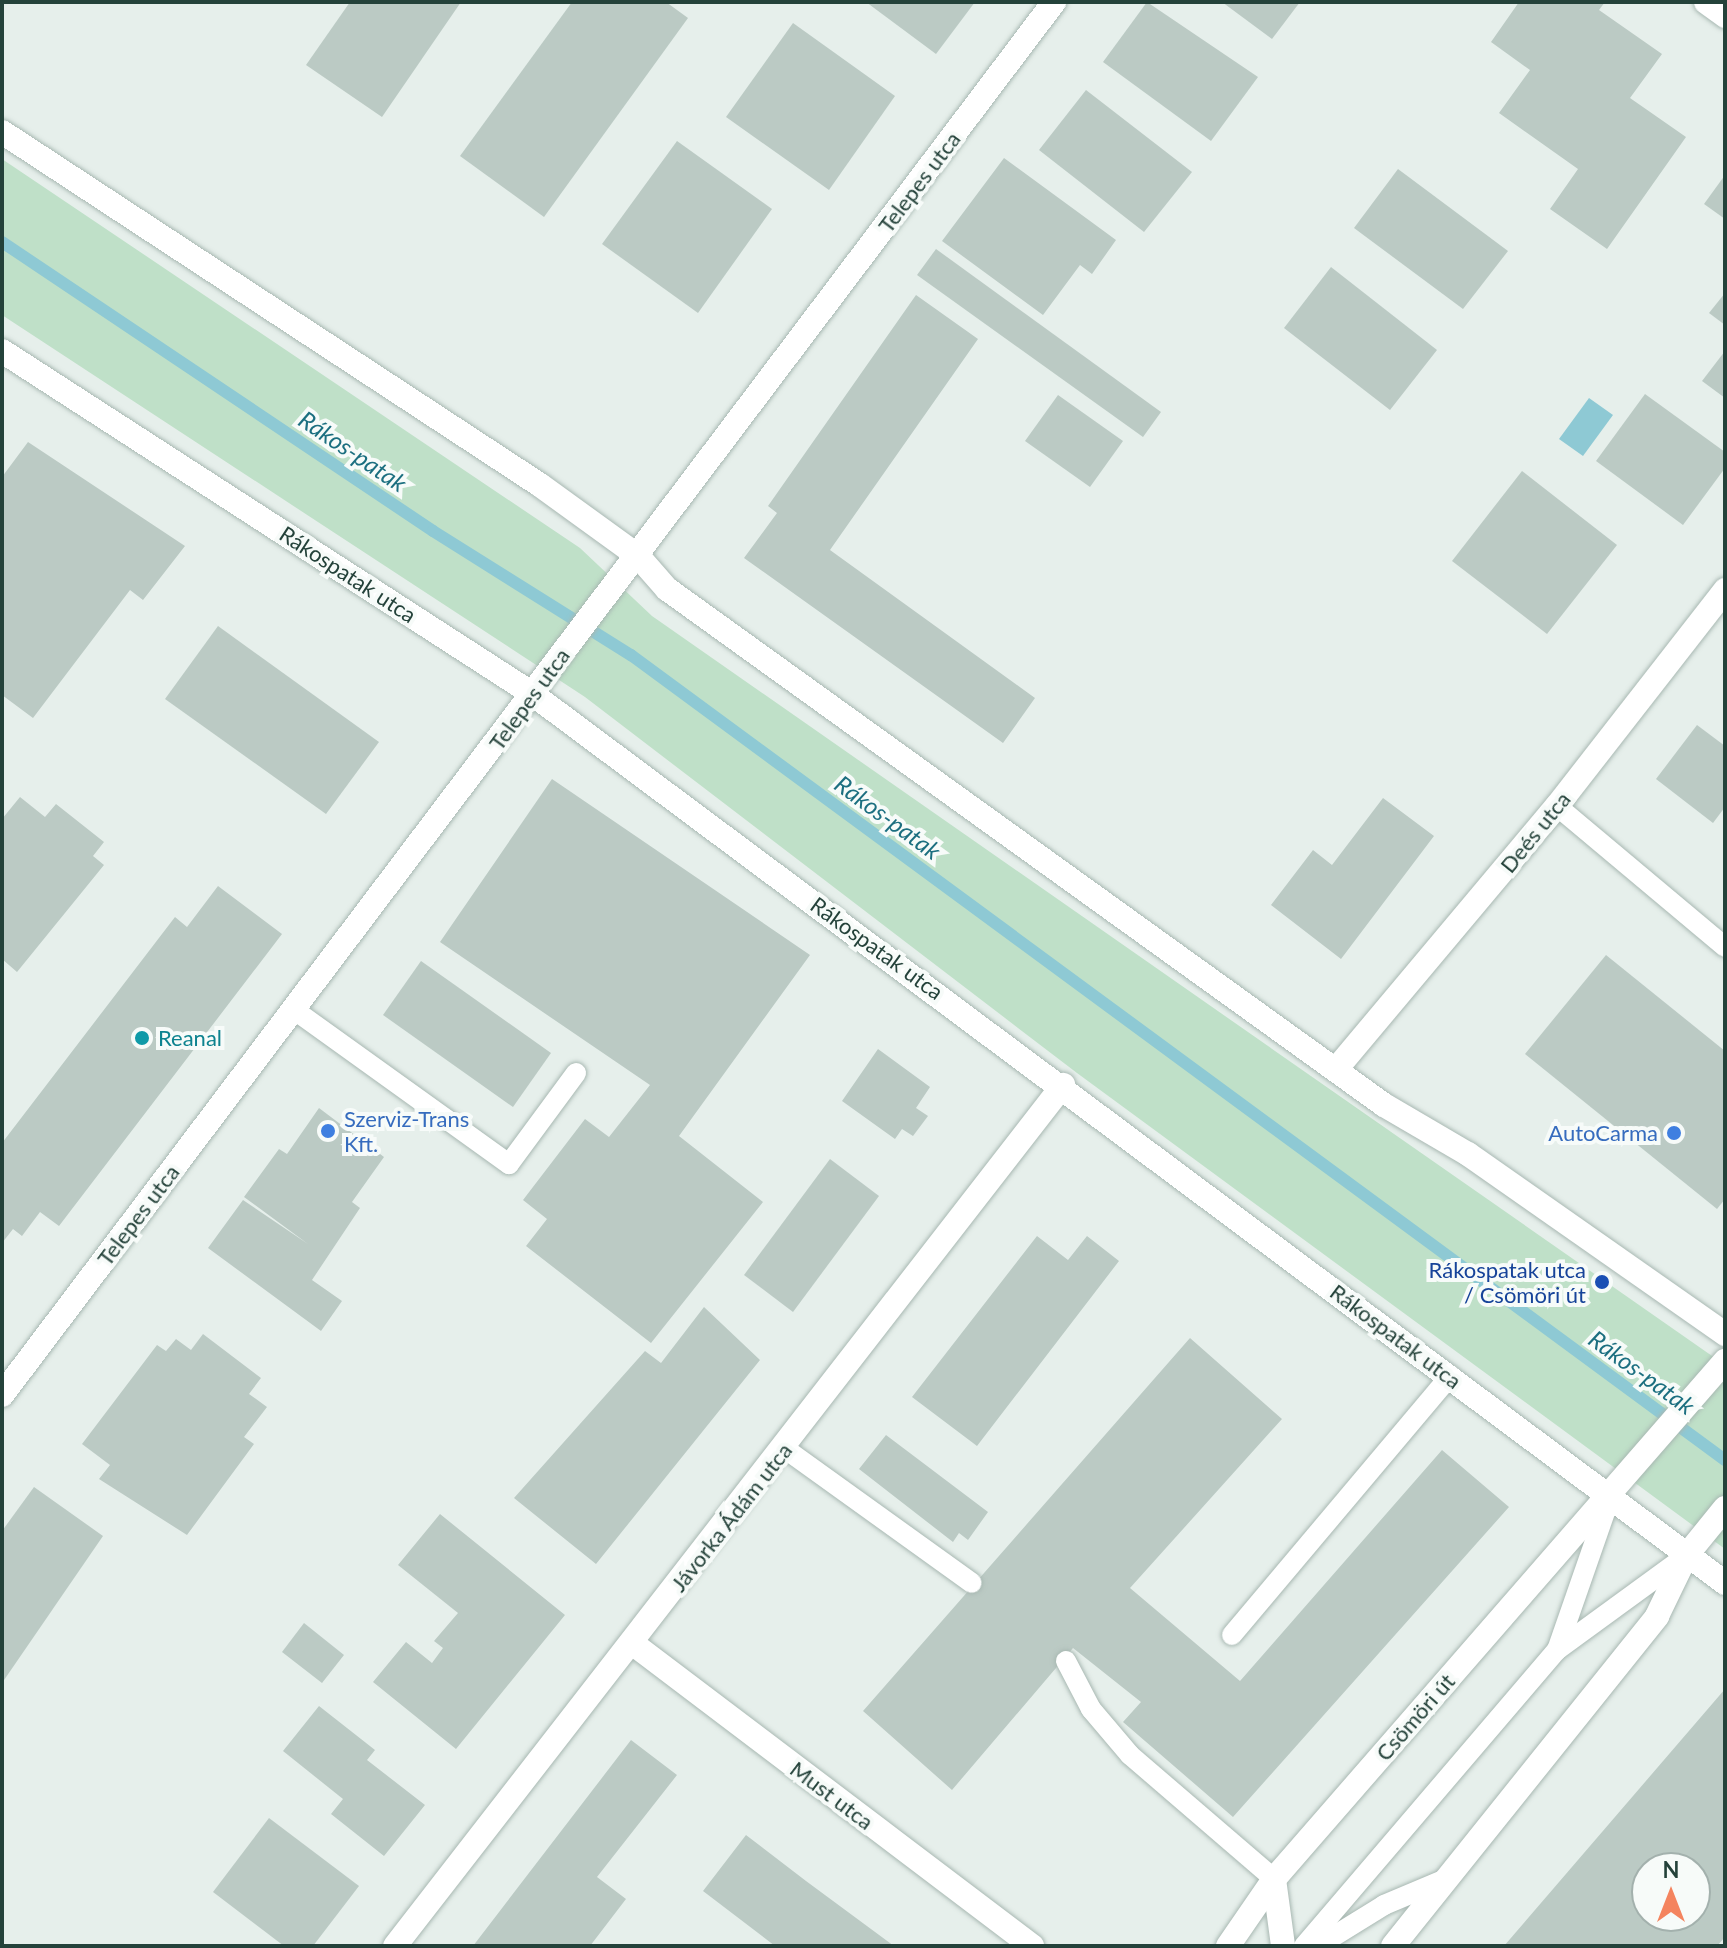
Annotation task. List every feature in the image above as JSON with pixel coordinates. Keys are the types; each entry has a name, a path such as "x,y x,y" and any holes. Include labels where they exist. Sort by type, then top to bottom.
{"street":[{"name":"Telepes utca","path":"2,1395 1054,2"},
{"path":"1706,2 1725,16"},
{"path":"2,132 638,556 667,589 1337,1068 1725,1334"},
{"name":"Rákospatak utca","path":"2,351 531,693 1063,1085 1725,1583"},
{"name":"Deés utca","path":"1337,1068 1557,806 1725,590"},
{"name":"Jávorka Ádám utca","path":"395,1946 1063,1085"},
{"name":"Csömöri út","path":"1228,1946 1274,1879 1633,1471 1718,1369"},
{"name":"Csömöri út","path":"1393,1946 1657,1616 1686,1556 1725,1508"},
{"name":"Must utca","path":"632,1643 1032,1946"},
{"path":"1274,1879 1283,1946"}],"lane":[{"path":"1557,806 1725,947"},
{"path":"293,1009 509,1164 576,1073"},
{"path":"1232,1635 1450,1376"},
{"path":"784,1448 972,1583"},
{"name":"Csömöri út","path":"1557,1650 1611,1495"},
{"name":"Csömöri út","path":"1304,1946 1557,1650 1686,1556"},
{"path":"1066,1661 1091,1709 1130,1755 1274,1879"},
{"name":"Csömöri út","path":"1318,1946 1384,1905 1446,1879"}],"green space":[{"path":"2,159 580,548 652,616 1725,1365 1725,1549 1077,1073 585,697 2,315"}],"water":[{"path":"1589,398 1613,415 1583,456 1559,439"}],"building":[{"path":"350,2 461,2 382,117 306,65"},
{"path":"572,2 666,2 688,18 544,217 460,156"},
{"path":"866,2 975,2 936,54"},
{"path":"1147,2 1258,77 1211,141 1103,62"},
{"path":"1222,2 1300,2 1272,39"},
{"path":"1519,2 1605,2 1599,10 1662,54 1630,98 1686,137 1607,249 1550,209 1578,169 1499,113 1530,70 1491,42"},
{"path":"793,23 895,96 829,190 726,117"},
{"path":"1086,90 1192,172 1144,232 1039,150"},
{"path":"677,141 772,209 698,313 602,244"},
{"path":"1004,158 1116,240 1092,274 1080,265 1043,315 942,241"},
{"path":"1398,169 1508,251 1463,309 1354,228"},
{"path":"1725,175 1725,219 1704,204"},
{"path":"936,249 1161,412 1143,437 917,275"},
{"path":"1331,267 1437,350 1390,410 1284,328"},
{"path":"1725,293 1725,325 1709,313"},
{"path":"916,295 978,339 830,550 1035,698 1003,743 744,558 777,513 768,506"},
{"path":"1725,351 1725,398 1702,381"},
{"path":"1645,394 1725,452 1725,468 1683,525 1596,461"},
{"path":"1058,395 1123,441 1090,487 1025,441"},
{"path":"28,442 185,546 143,600 130,590 33,718 2,695 2,477"},
{"path":"1522,471 1617,545 1547,634 1452,561"},
{"path":"218,626 379,742 326,814 165,699"},
{"path":"1697,725 1725,746 1725,807 1713,823 1656,779"},
{"path":"552,779 810,955 679,1136 763,1202 651,1343 526,1246 547,1219 523,1200 585,1119 609,1137 650,1085 440,942"},
{"path":"20,797 45,817 56,804 104,842 93,856 104,865 17,972 2,959 2,819"},
{"path":"1383,798 1434,836 1341,959 1271,905 1313,850 1332,865"},
{"name":"Reanal","path":"218,886 282,934 59,1226 40,1212 22,1236 13,1229 2,1243 2,1143 175,917 187,927"},
{"name":"AutoCarma","path":"1606,955 1725,1051 1725,1199 1717,1209 1525,1054"},
{"path":"421,961 551,1053 513,1107 383,1015"},
{"path":"878,1049 930,1087 916,1108 928,1116 913,1136 902,1129 895,1139 842,1101"},
{"path":"319,1108 384,1157 352,1202 360,1208 312,1280 342,1301 321,1331 208,1248 243,1200 308,1244 244,1197 279,1149 287,1154"},
{"path":"830,1159 879,1196 793,1312 744,1275"},
{"path":"1037,1236 1068,1260 1087,1236 1119,1261 977,1446 912,1397"},
{"path":"704,1307 760,1360 596,1564 514,1498 645,1351 661,1363"},
{"path":"203,1334 261,1378 249,1394 267,1407 244,1437 254,1444 187,1535 99,1479 110,1465 82,1444 157,1345 166,1351 176,1339 191,1350"},
{"path":"1190,1338 1282,1419 1130,1588 1240,1681 1442,1450 1509,1507 1233,1817 1123,1722 1141,1702 1073,1648 952,1790 863,1711"},
{"path":"886,1435 988,1512 968,1540 959,1533 953,1542 859,1469"},
{"path":"34,1487 103,1536 2,1683 2,1531"},
{"path":"440,1514 565,1615 456,1749 373,1682 406,1642 432,1663 443,1648 434,1641 458,1613 398,1565"},
{"path":"304,1623 344,1655 322,1683 282,1652"},
{"path":"1725,1689 1725,1937 1717,1946 1504,1946"},
{"path":"319,1706 375,1750 367,1760 425,1805 384,1856 331,1814 343,1799 283,1751"},
{"path":"631,1740 677,1775 597,1877 626,1899 590,1946 473,1946"},
{"path":"269,1818 359,1886 313,1946 284,1946 213,1892"},
{"path":"746,1835 894,1946 775,1946 703,1891"}],"waterway":[{"name":"Rákos-patak","path":"2,242 433,531 631,655 1725,1460"}],"place":[{"name":"Reanal","path":"142,1038"},
{"name":"Szerviz-Trans Kft.","path":"328,1131"},
{"name":"AutoCarma","path":"1674,1133"},
{"name":"Rákospatak utca / Csömöri út","path":"1602,1282"}]}
